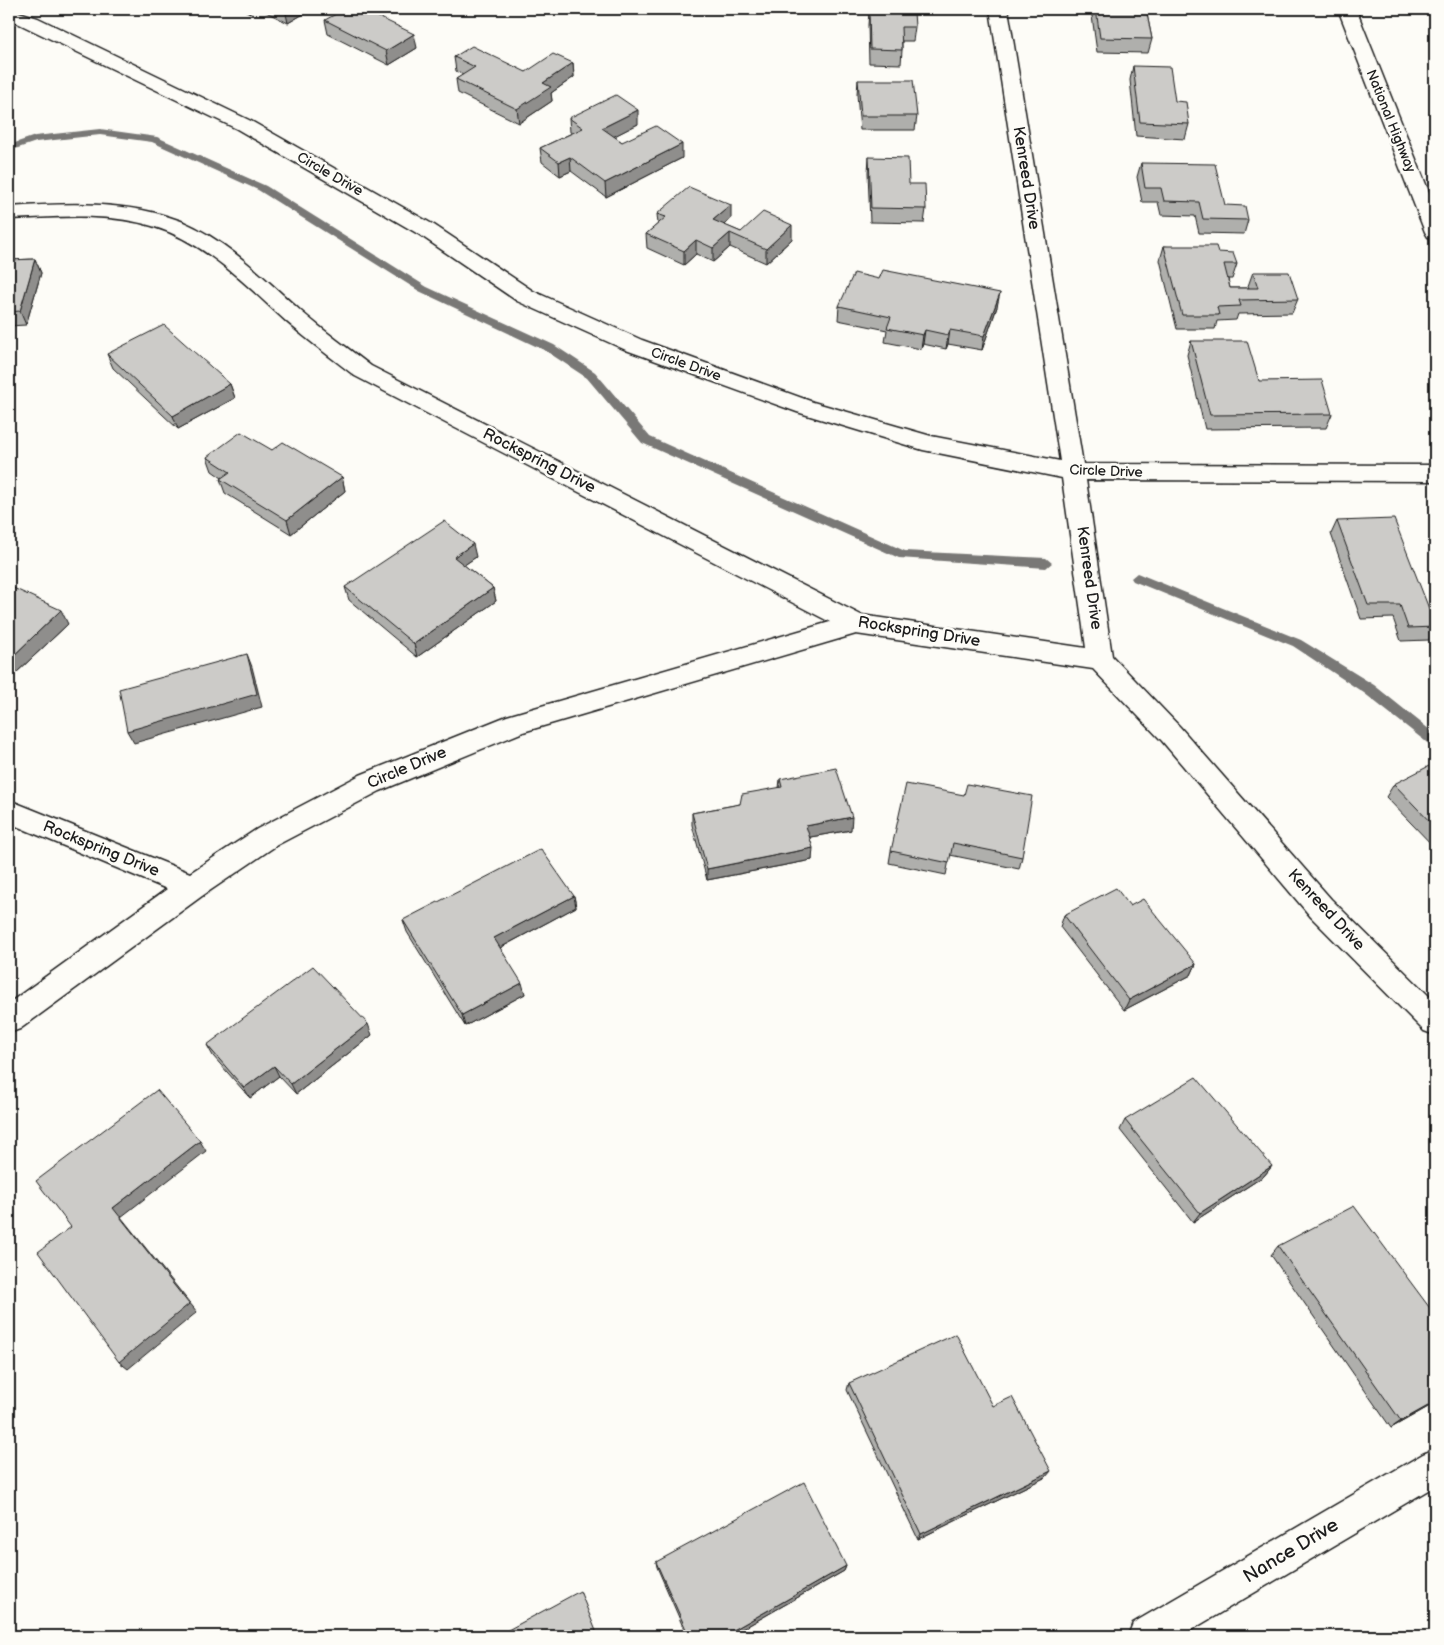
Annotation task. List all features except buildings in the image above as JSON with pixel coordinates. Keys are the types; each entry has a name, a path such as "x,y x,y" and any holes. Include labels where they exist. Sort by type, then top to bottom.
{"street":[{"name":"Kenreed Drive","path":"999,9 1073,472 1100,660 1171,734 1321,908 1435,1022"},
{"name":"National Highway","path":"1346,9 1435,232"},
{"name":"Circle Drive","path":"9,13 32,22 244,125 427,230 525,296 634,345 805,407 931,444 1073,472 1435,473"},
{"name":"Rockspring Drive","path":"9,213 72,212 124,214 174,226 226,257 300,321 363,371 856,624 1100,660"},
{"name":"Circle Drive","path":"9,1020 192,887 267,837 370,783 516,723 856,624"},
{"name":"Rockspring Drive","path":"9,811 192,887"},
{"name":"Nance Drive","path":"1146,1636 1435,1466"}],"waterway":[{"path":"9,148 35,139 100,132 154,139 262,188 423,289 550,348 591,375 646,440 903,555 1046,563"},
{"path":"1137,578 1297,643 1369,689 1435,741"}]}
